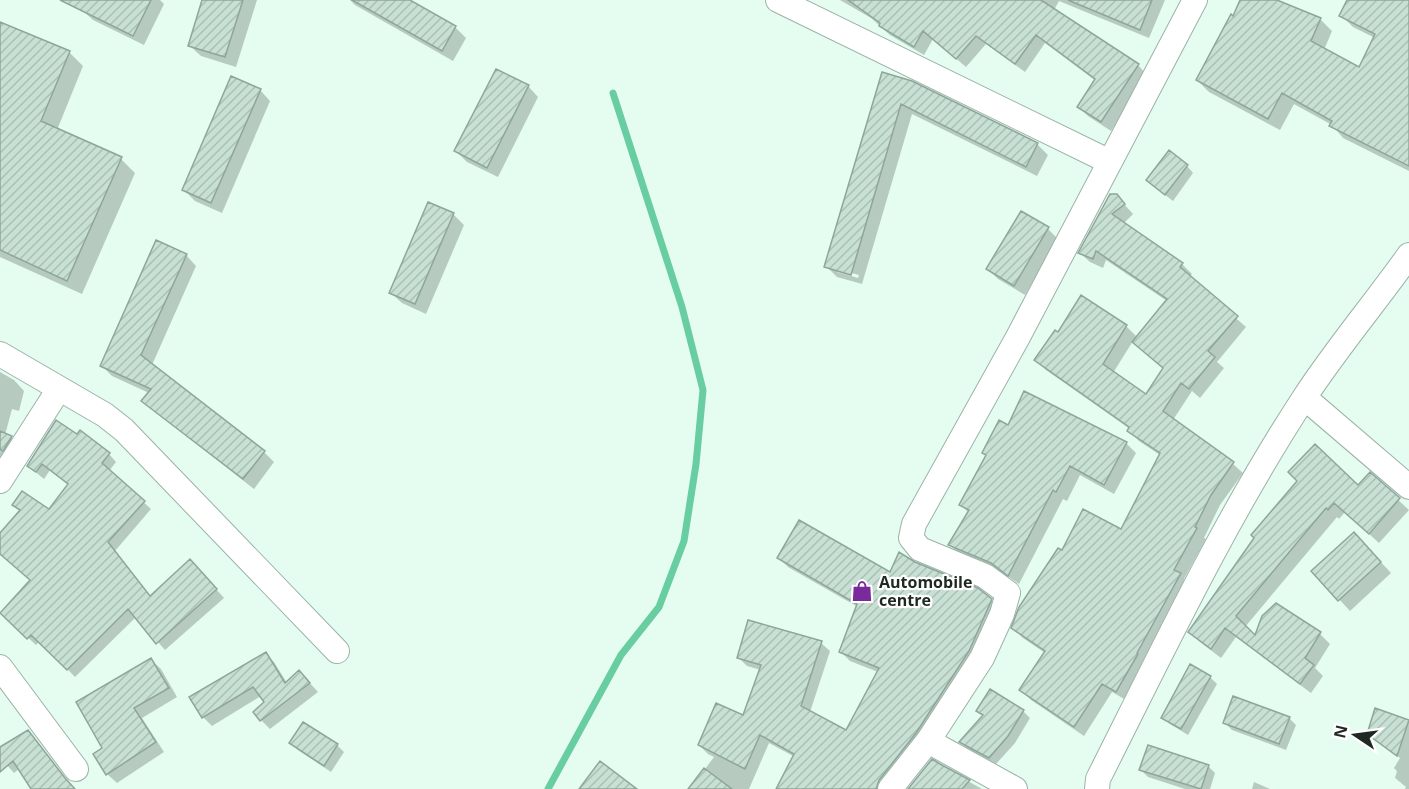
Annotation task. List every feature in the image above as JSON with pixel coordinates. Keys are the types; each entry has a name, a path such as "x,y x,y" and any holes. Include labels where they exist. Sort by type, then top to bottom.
{"street":[{"path":"778,0 1110,162"},
{"path":"890,789 928,741 982,658 1002,614 1008,593 985,576 920,549 911,538 914,524 1018,337 1195,0"},
{"path":"1096,789 1098,779 1245,496 1305,398 1409,255"},
{"path":"0,354 105,415 124,430 337,651"},
{"path":"0,481 59,389"},
{"path":"1305,398 1409,487"},
{"path":"0,667 76,769"},
{"path":"928,741 1015,789"}],"building":[{"path":"60,0 151,0 133,36"},
{"path":"202,0 243,0 225,57 188,46"},
{"path":"352,0 410,0 456,26 442,51"},
{"path":"848,0 1041,0 1139,64 1101,122 1077,107 1095,79 1036,35 1015,64 976,36 956,59 923,31 914,47 879,26 880,23"},
{"path":"1068,0 1152,0 1140,30"},
{"path":"1240,0 1277,0 1321,18 1311,41 1359,67 1375,34 1339,16 1347,0 1409,0 1409,166 1329,126 1332,121 1282,93 1268,119 1196,80"},
{"path":"0,22 70,51 41,121 122,157 67,281 0,250"},
{"path":"496,69 529,85 487,168 454,151"},
{"path":"882,72 912,81 1038,143 1026,167 901,104 851,275 824,267"},
{"path":"231,76 261,89 211,203 182,190"},
{"path":"1169,150 1188,165 1165,195 1146,180"},
{"path":"1110,194 1117,194 1125,204 1112,214 1183,263 1180,267 1238,316 1208,351 1215,357 1189,389 1181,383 1163,411 1234,462 1211,495 1195,527 1197,528 1174,570 1181,573 1116,692 1102,684 1074,727 1019,690 1045,651 1011,628 1019,607 1058,548 1062,550 1083,509 1121,529 1160,453 1127,431 1129,427 1034,360 1055,330 1058,332 1081,295 1127,325 1103,364 1146,394 1163,368 1132,342 1167,299 1096,251 1093,259 1078,253"},
{"path":"428,202 454,213 415,304 389,293"},
{"path":"1021,211 1049,227 1014,286 986,269"},
{"path":"156,240 187,254 141,355 265,451 243,479 141,401 151,389 100,366"},
{"path":"1024,391 1127,442 1104,485 1070,466 1056,492 1053,490 1008,576 991,563 948,545 969,510 959,505 986,455 982,453 999,420 1008,425"},
{"path":"56,420 77,434 80,430 110,453 102,463 145,501 108,542 150,596 190,559 217,589 156,644 128,609 67,670 31,635 27,639 0,613 30,580 0,554 0,533 20,510 12,505 22,491 49,509 68,484 42,464 36,472 27,466"},
{"path":"0,431 12,436 3,451 0,449"},
{"path":"1315,444 1358,485 1370,472 1400,498 1369,534 1334,503 1328,510 1326,508 1236,616 1255,635 1262,616 1276,603 1321,632 1305,658 1314,665 1300,684 1225,628 1211,649 1188,632 1254,538 1251,535 1297,481 1288,472"},
{"path":"799,520 890,572 899,552 915,562 978,588 992,599 969,651 916,733 879,780 876,789 776,789 794,754 760,735 745,769 698,745 716,703 743,715 761,665 737,658 748,620 822,641 801,706 846,730 879,668 839,652 857,604 777,558"},
{"path":"1354,532 1381,562 1338,601 1311,571"},
{"path":"266,652 285,683 299,670 310,683 260,721 253,712 264,702 253,687 202,718 189,697"},
{"path":"151,658 169,688 134,708 156,742 106,775 93,754 102,748 76,702"},
{"path":"1190,664 1211,676 1181,729 1161,718"},
{"path":"990,689 1024,710 1008,736 989,758 959,742 983,715 976,711"},
{"path":"1233,696 1290,717 1279,744 1223,723"},
{"path":"1375,708 1409,720 1397,756 1367,734"},
{"path":"303,722 338,744 324,766 289,743"},
{"path":"28,730 75,789 31,789 13,761 0,772 0,747"},
{"path":"1148,745 1209,765 1201,789 1139,770"},
{"path":"932,759 970,780 962,789 908,789"},
{"path":"600,761 637,789 579,789"},
{"path":"704,768 732,789 688,789"}],"waterway":[{"path":"548,789 621,655 659,607 684,541 696,464 703,390 682,307 613,93"}],"place":[{"name":"Automobile centre","path":"862,591"}]}
